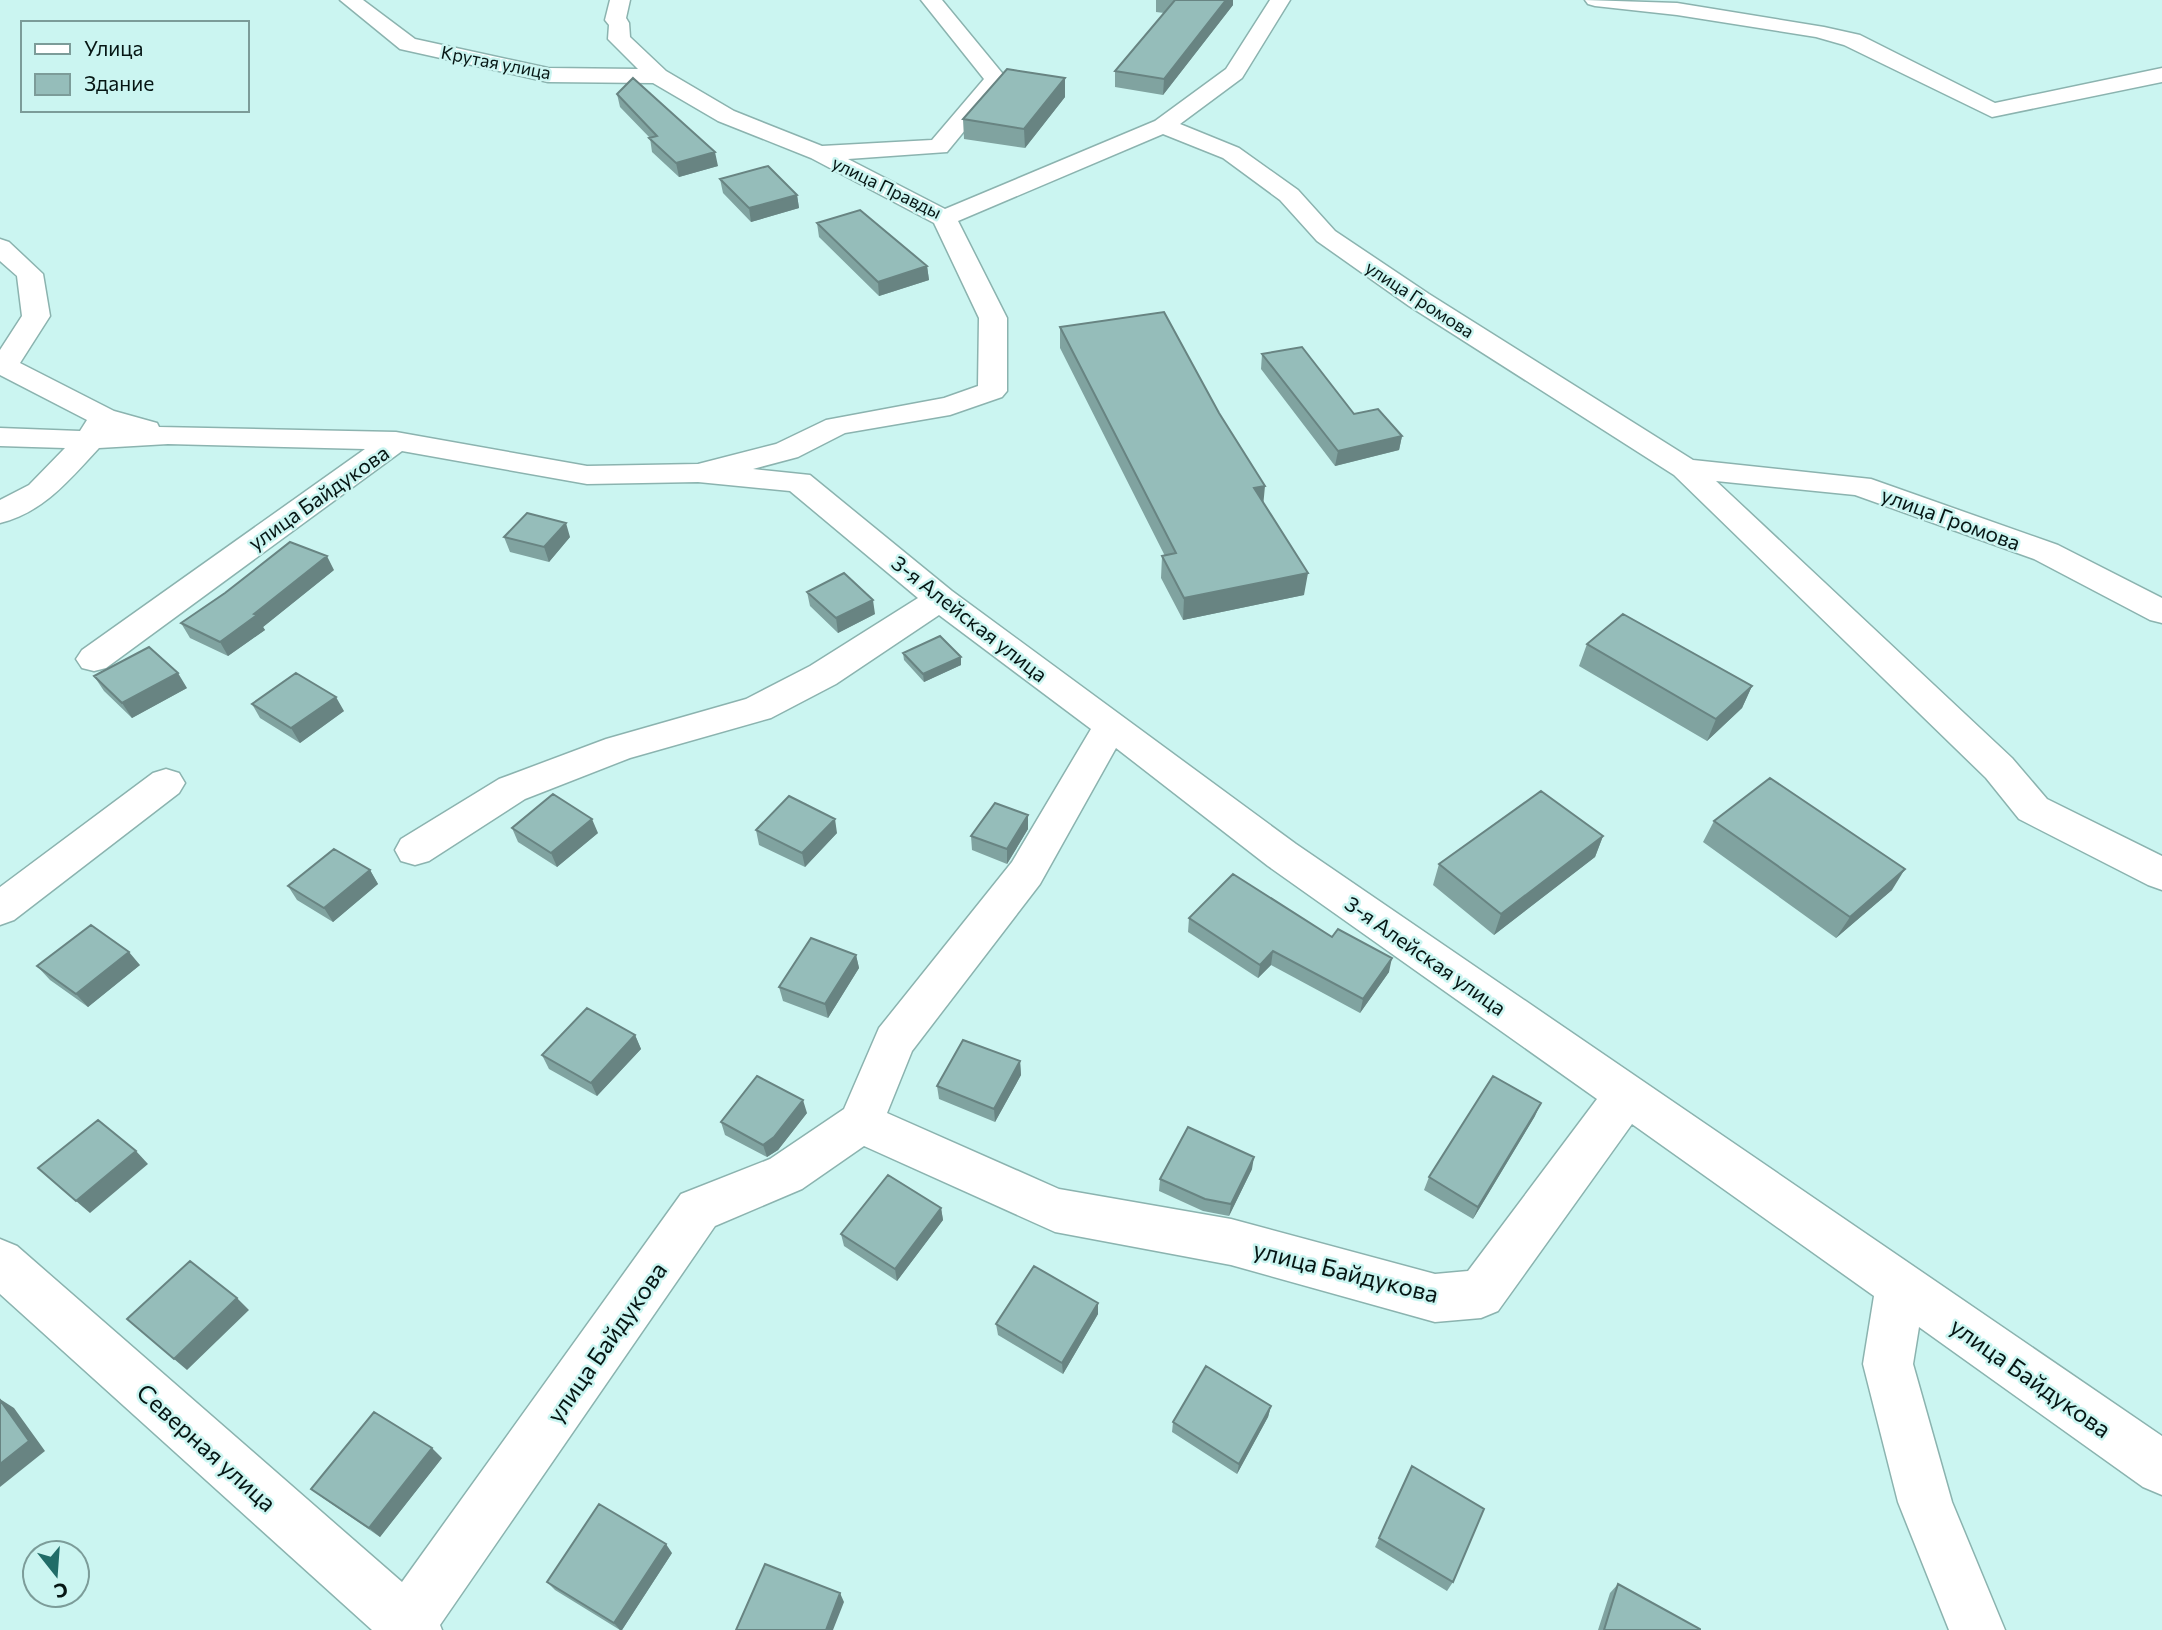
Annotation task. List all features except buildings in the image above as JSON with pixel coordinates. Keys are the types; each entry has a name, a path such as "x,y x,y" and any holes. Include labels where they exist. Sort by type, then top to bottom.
{"street":[{"name":"Крутая улица","path":"350,0 408,44 548,75 659,76"},
{"name":"улица Правды","path":"620,0 615,20 619,23 619,39 659,76 726,116 819,153 944,218 1163,126 1234,73 1280,0"},
{"path":"819,153 939,147 996,79 932,0"},
{"path":"1595,0 1703,12 1817,31 1852,40 1992,110 2162,75"},
{"name":"улица Громова","path":"1163,126 1231,153 1289,195 1326,236 1419,300 1685,468 1999,768 2033,809 2162,874"},
{"path":"396,441 587,475 698,473 787,452 837,426 950,406 992,391 993,318 944,218"},
{"path":"0,247 30,274 36,316 2,365 97,428 40,492 0,513"},
{"name":"улица Байдукова","path":"0,437 97,428 168,435 396,441"},
{"name":"улица Байдукова","path":"94,659 396,441"},
{"name":"улица Громова","path":"1685,468 1860,486 2046,552 2162,612"},
{"name":"3-я Алейская улица","path":"698,473 799,482 869,537 940,599 1282,855 1627,1094"},
{"path":"415,850 512,789 619,748 758,709 823,675 940,599"},
{"path":"861,1123 894,1041 1026,873 1111,725"},
{"path":"0,909 166,783"},
{"name":"улица Байдукова","path":"410,1628 698,1210 786,1174 861,1123 1055,1210 1231,1242 1435,1298 1481,1294 1627,1094 2162,1468"},
{"name":"Северная улица","path":"0,1262 410,1628"},
{"path":"1900,1286 1888,1364 1925,1502 1977,1630"}]}
